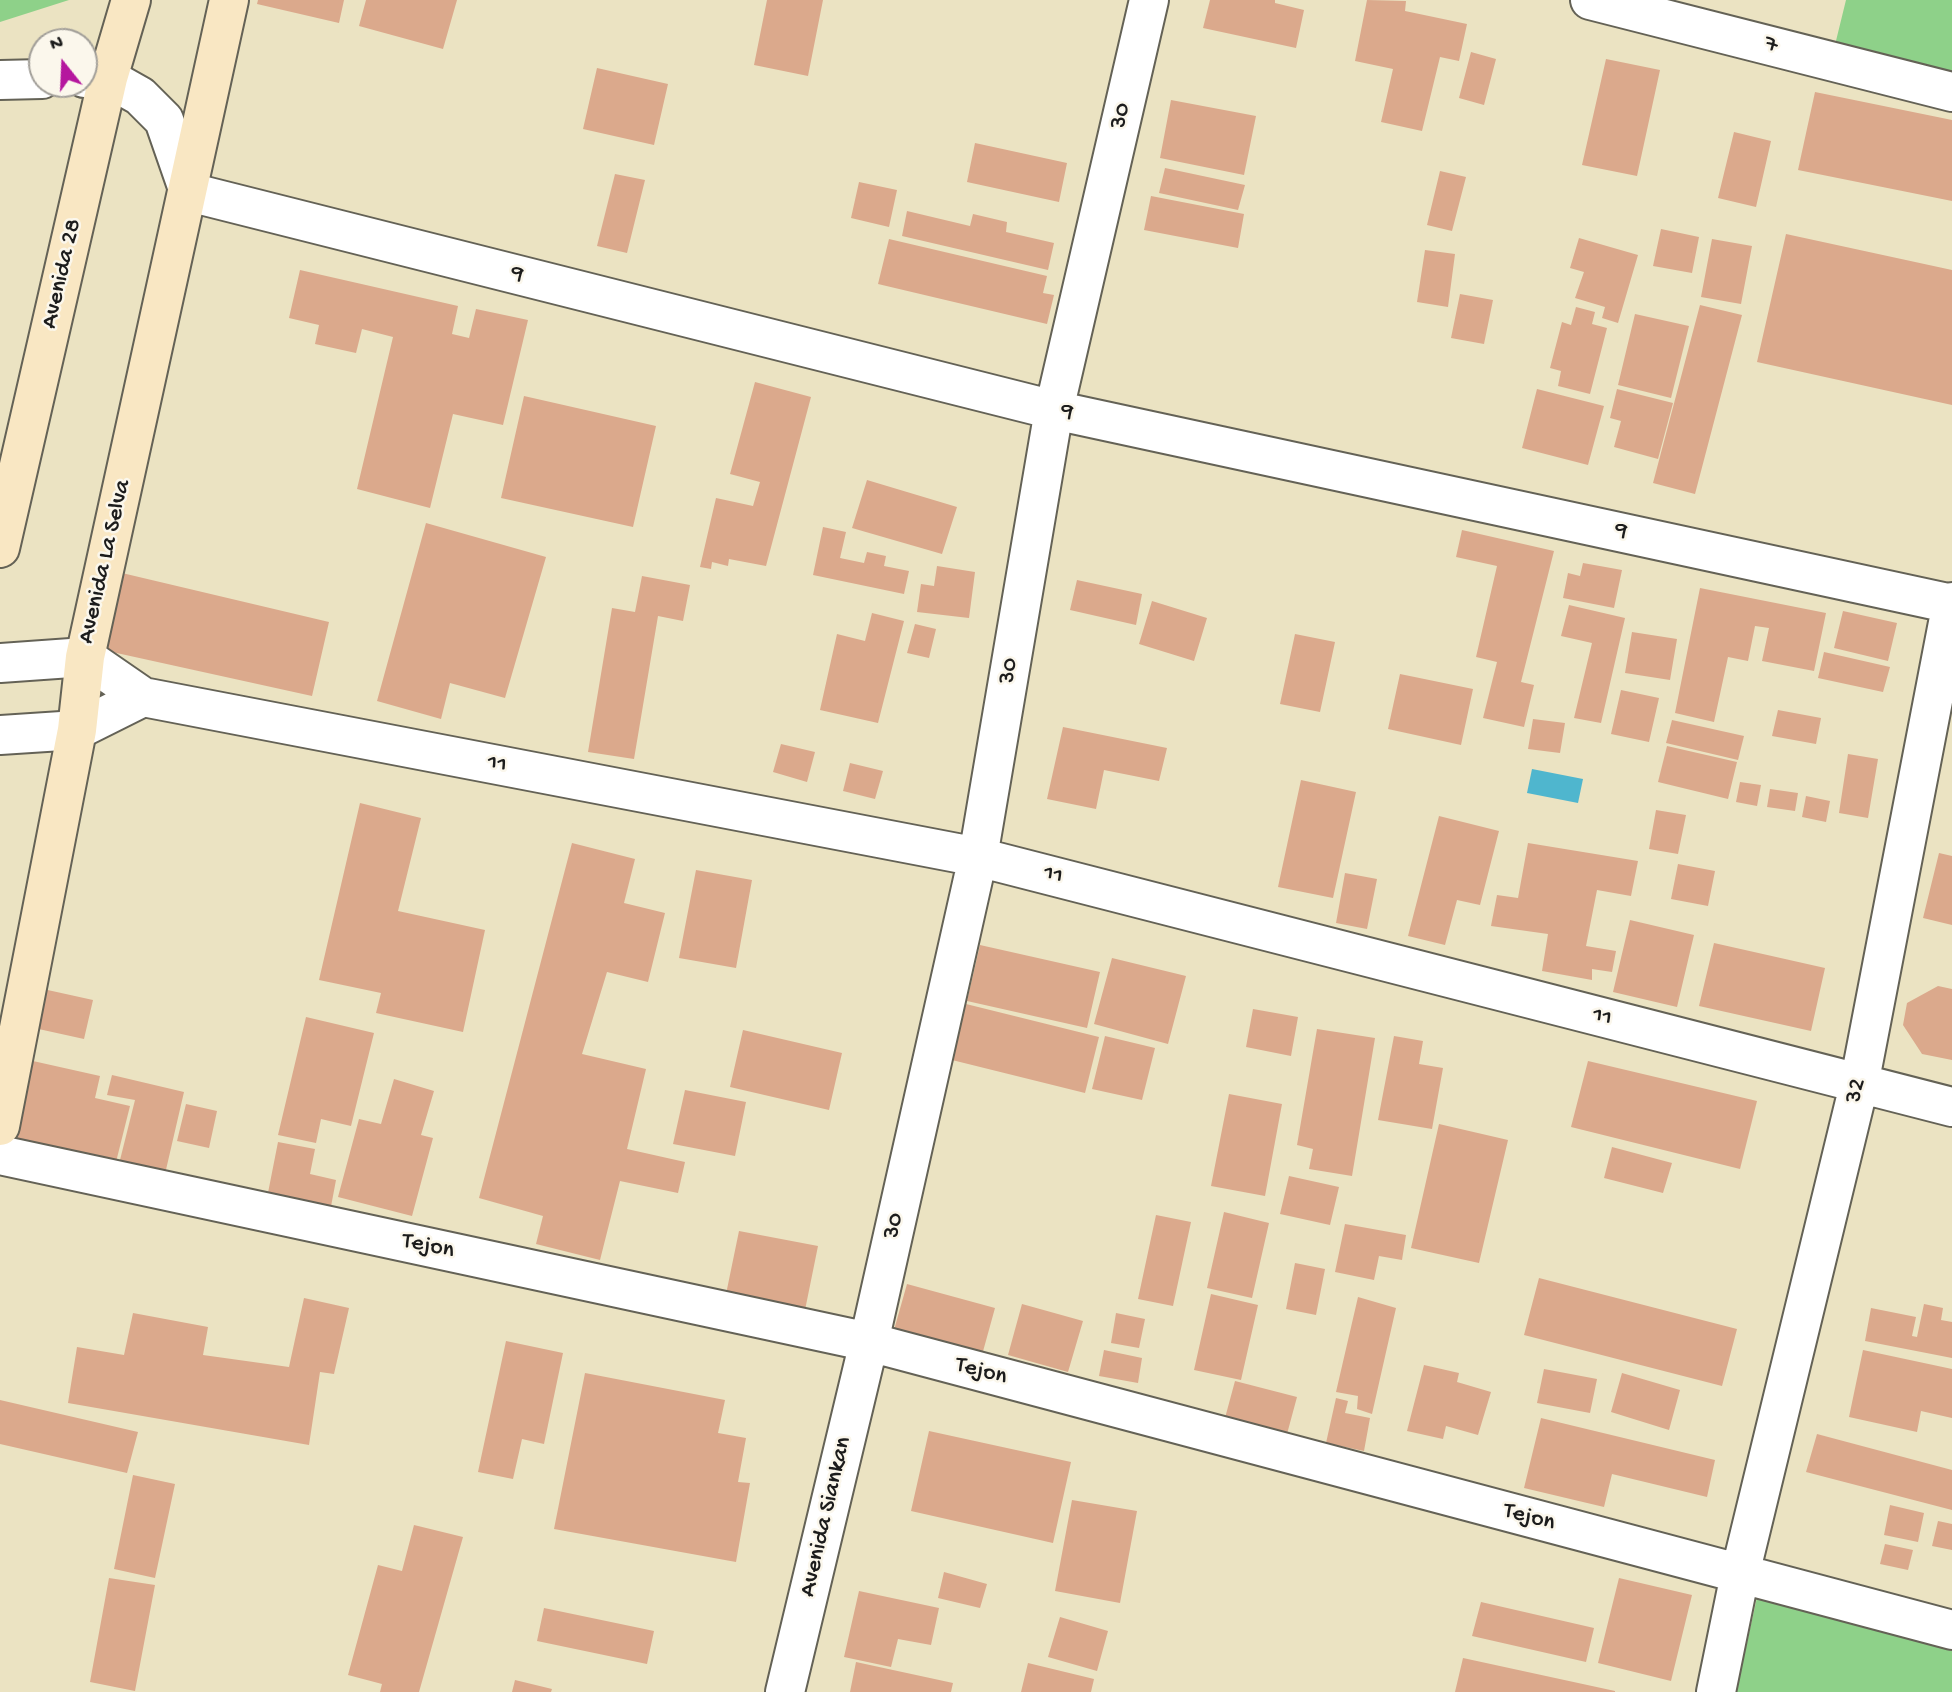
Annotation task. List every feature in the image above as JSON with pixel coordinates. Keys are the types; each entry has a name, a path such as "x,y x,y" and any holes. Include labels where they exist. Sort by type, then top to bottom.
{"street":[{"name":"Avenida 28","path":"98,74 131,0"},
{"name":"Avenida La Selva","path":"0,1126 77,730 85,657 229,0"},
{"name":"30","path":"869,1342 978,857 1054,410 1149,0"},
{"name":"7","path":"1590,0 1952,92"},
{"path":"0,80 28,79"},
{"path":"98,79 140,96 164,120 189,192"},
{"name":"Avenida 28","path":"0,548 92,98"},
{"name":"9","path":"189,192 1054,410 1952,603"},
{"name":"32","path":"1716,1692 1740,1574 1859,1085 1952,603"},
{"path":"0,663 85,657 143,696 77,730 0,735"},
{"name":"11","path":"143,696 978,857 1952,1107"},
{"name":"Tejon","path":"0,1155 869,1342 1952,1630"},
{"name":"Avenida Siankan","path":"785,1692 869,1342"}],"green space":[{"path":"0,0 69,0 0,22"},
{"path":"1846,0 1952,0 1952,75 1834,49"},
{"path":"1758,1593 1952,1645 1952,1692 1736,1692"}],"water":[{"path":"1532,769 1583,779 1578,803 1527,793"}],"building":[{"path":"258,0 344,0 339,23 257,4"},
{"path":"366,0 457,0 443,49 359,26"},
{"path":"767,0 823,0 808,76 754,65"},
{"path":"1210,0 1275,0 1275,3 1304,10 1296,48 1203,28"},
{"path":"1367,0 1406,1 1405,11 1467,24 1459,61 1440,57 1422,131 1381,122 1393,69 1355,61"},
{"path":"1471,52 1496,59 1484,105 1459,98"},
{"path":"1606,59 1660,70 1637,176 1582,165"},
{"path":"597,68 668,84 654,145 583,129"},
{"path":"1815,92 1952,120 1952,201 1798,170"},
{"path":"1171,100 1256,116 1244,175 1160,158"},
{"path":"1734,132 1771,141 1756,207 1718,198"},
{"path":"975,143 1067,163 1059,202 967,182"},
{"path":"1165,168 1245,185 1238,210 1159,193"},
{"path":"1440,171 1466,177 1452,231 1427,225"},
{"path":"615,174 645,180 627,253 597,246"},
{"path":"859,182 897,190 889,227 851,218"},
{"path":"1151,196 1244,214 1238,248 1144,230"},
{"path":"907,211 970,226 973,214 1007,222 1006,232 1054,243 1048,270 902,236"},
{"path":"1661,229 1699,237 1692,273 1653,266"},
{"path":"1786,234 1952,270 1952,405 1757,362"},
{"path":"1579,238 1638,255 1618,323 1602,318 1605,307 1575,298 1584,272 1570,268"},
{"path":"889,239 1047,276 1043,293 1054,295 1047,324 878,284"},
{"path":"1712,239 1752,246 1741,304 1701,297"},
{"path":"1425,250 1455,254 1448,307 1417,302"},
{"path":"300,270 458,306 452,334 469,338 476,309 528,320 503,425 453,414 430,508 357,489 393,337 362,329 356,353 315,344 319,325 289,318"},
{"path":"1460,294 1493,300 1484,344 1451,338"},
{"path":"1700,305 1742,315 1695,494 1653,483"},
{"path":"1576,307 1595,312 1592,324 1607,328 1590,394 1558,386 1561,371 1550,368 1562,322 1571,325"},
{"path":"1635,314 1689,326 1671,398 1618,385"},
{"path":"755,382 811,397 766,566 729,559 728,566 712,562 711,569 700,567 716,498 753,506 760,482 730,474"},
{"path":"1537,389 1604,406 1588,465 1522,448"},
{"path":"1617,389 1673,403 1658,459 1614,447 1621,421 1610,418"},
{"path":"524,396 656,426 633,527 501,498"},
{"path":"867,480 957,507 942,554 852,528"},
{"path":"426,523 546,557 505,698 450,683 441,719 377,701"},
{"path":"823,527 846,532 840,558 864,563 867,552 886,556 884,566 909,571 904,594 813,575"},
{"path":"1462,530 1554,551 1521,682 1534,685 1524,727 1483,718 1497,662 1476,657 1497,566 1456,557"},
{"path":"1583,563 1622,570 1614,608 1563,598 1568,573 1580,576"},
{"path":"937,566 975,572 969,618 917,612 921,584 934,586"},
{"path":"122,573 329,622 312,696 103,650"},
{"path":"642,576 690,585 683,621 658,616 634,759 588,752 612,608 635,612"},
{"path":"1077,580 1142,594 1136,625 1070,610"},
{"path":"1700,588 1826,613 1814,671 1762,661 1769,628 1755,626 1748,661 1728,657 1714,722 1675,713"},
{"path":"1152,601 1207,618 1194,661 1139,644"},
{"path":"1569,605 1625,618 1601,723 1574,718 1592,643 1561,636"},
{"path":"1843,611 1897,623 1888,661 1834,648"},
{"path":"872,613 904,621 878,723 820,710 837,634 865,641"},
{"path":"915,624 936,629 929,658 907,653"},
{"path":"1632,632 1677,639 1670,680 1625,673"},
{"path":"1295,634 1335,642 1320,712 1280,704"},
{"path":"1824,652 1890,667 1883,692 1818,678"},
{"path":"1400,674 1473,689 1461,745 1388,729"},
{"path":"1621,690 1659,698 1649,742 1611,734"},
{"path":"1778,710 1821,718 1816,744 1772,736"},
{"path":"1533,719 1565,723 1560,753 1528,749"},
{"path":"1672,720 1744,736 1738,760 1666,743"},
{"path":"1063,727 1167,748 1159,781 1104,770 1096,809 1047,799"},
{"path":"781,744 815,752 807,782 773,772"},
{"path":"1667,746 1737,762 1728,799 1658,782"},
{"path":"1848,754 1878,759 1868,818 1839,813"},
{"path":"850,763 883,771 875,799 843,791"},
{"path":"1301,780 1356,792 1333,898 1278,887"},
{"path":"1740,782 1761,785 1757,806 1736,802"},
{"path":"1770,789 1798,793 1795,811 1767,807"},
{"path":"1806,796 1830,801 1826,822 1802,817"},
{"path":"360,803 421,818 398,911 485,930 463,1032 376,1013 381,993 319,980"},
{"path":"1656,810 1686,815 1678,854 1649,849"},
{"path":"1439,816 1499,831 1480,905 1457,900 1445,945 1408,936"},
{"path":"572,843 635,859 624,903 665,913 648,982 607,972 582,1054 646,1069 627,1149 685,1162 678,1193 620,1181 600,1260 536,1244 543,1216 479,1198"},
{"path":"1528,843 1638,861 1631,896 1597,890 1586,946 1616,951 1612,972 1592,969 1592,980 1542,971 1548,934 1491,926 1497,895 1518,898"},
{"path":"1939,853 1952,856 1952,925 1923,918"},
{"path":"1678,864 1715,871 1708,906 1671,899"},
{"path":"696,870 752,880 736,968 679,958"},
{"path":"1345,873 1377,879 1367,929 1336,923"},
{"path":"1630,920 1694,935 1677,1007 1613,992"},
{"path":"1714,943 1825,968 1811,1031 1699,1006"},
{"path":"980,945 1100,972 1087,1028 967,1001"},
{"path":"1112,958 1186,976 1168,1044 1094,1024"},
{"path":"1938,986 1952,989 1952,1060 1922,1054 1903,1025 1907,1003"},
{"path":"34,987 93,1000 84,1039 25,1026"},
{"path":"966,1004 1099,1037 1085,1093 952,1060"},
{"path":"1253,1009 1298,1017 1291,1056 1246,1047"},
{"path":"306,1017 374,1033 351,1126 321,1119 316,1143 278,1135"},
{"path":"1317,1029 1375,1038 1352,1176 1309,1169 1313,1149 1297,1145"},
{"path":"743,1030 842,1053 829,1110 730,1087"},
{"path":"1105,1036 1155,1048 1142,1100 1092,1089"},
{"path":"1394,1036 1423,1041 1419,1064 1443,1068 1432,1129 1378,1120"},
{"path":"24,1059 100,1076 95,1098 130,1106 116,1162 6,1137"},
{"path":"1588,1061 1757,1101 1740,1169 1571,1127"},
{"path":"112,1075 184,1092 165,1174 119,1164 135,1100 107,1095"},
{"path":"394,1079 434,1091 421,1135 433,1138 412,1216 338,1197 359,1119 381,1124"},
{"path":"685,1090 746,1102 735,1156 673,1144"},
{"path":"1229,1094 1282,1104 1265,1196 1211,1186"},
{"path":"186,1104 217,1111 209,1148 177,1141"},
{"path":"1439,1124 1508,1140 1479,1263 1411,1248"},
{"path":"278,1142 315,1149 310,1174 336,1180 329,1217 266,1203"},
{"path":"1612,1147 1672,1163 1663,1193 1604,1178"},
{"path":"1289,1176 1339,1187 1330,1225 1280,1214"},
{"path":"1224,1212 1269,1223 1252,1298 1207,1288"},
{"path":"1156,1215 1191,1222 1173,1306 1138,1299"},
{"path":"1345,1224 1406,1235 1402,1260 1379,1256 1374,1280 1335,1272"},
{"path":"739,1231 818,1246 804,1315 725,1299"},
{"path":"1295,1263 1325,1269 1316,1315 1286,1309"},
{"path":"1539,1278 1737,1329 1722,1386 1524,1335"},
{"path":"907,1284 995,1308 982,1355 894,1330"},
{"path":"1211,1294 1258,1305 1241,1380 1194,1370"},
{"path":"1358,1297 1396,1308 1372,1414 1357,1409 1358,1396 1336,1392"},
{"path":"304,1298 349,1308 334,1374 320,1372 309,1445 68,1403 77,1347 124,1355 133,1313 208,1327 203,1355 289,1367"},
{"path":"1022,1304 1083,1321 1068,1372 1008,1355"},
{"path":"1924,1304 1943,1308 1941,1320 1952,1322 1952,1358 1865,1341 1871,1308 1916,1317 1912,1336 1917,1337"},
{"path":"1116,1313 1145,1319 1139,1348 1111,1343"},
{"path":"506,1341 563,1353 544,1444 522,1439 513,1479 478,1472"},
{"path":"1104,1350 1142,1358 1138,1383 1099,1376"},
{"path":"1863,1350 1952,1369 1952,1418 1921,1411 1917,1432 1849,1417"},
{"path":"1424,1365 1459,1373 1457,1382 1491,1392 1478,1435 1446,1426 1443,1439 1407,1431"},
{"path":"1544,1369 1597,1379 1590,1413 1537,1403"},
{"path":"585,1373 725,1400 718,1433 746,1438 738,1482 750,1483 736,1562 554,1529"},
{"path":"1622,1373 1680,1390 1669,1430 1611,1412"},
{"path":"1235,1381 1297,1397 1287,1434 1225,1418"},
{"path":"1336,1398 1348,1401 1345,1413 1370,1418 1364,1451 1326,1443"},
{"path":"0,1400 138,1432 127,1473 0,1444"},
{"path":"1541,1418 1715,1460 1707,1497 1612,1474 1604,1507 1524,1488"},
{"path":"929,1431 1071,1462 1053,1543 911,1511"},
{"path":"1817,1434 1952,1470 1952,1510 1806,1472"},
{"path":"133,1475 175,1484 155,1578 114,1569"},
{"path":"1072,1500 1137,1511 1120,1603 1055,1591"},
{"path":"1890,1505 1924,1513 1918,1542 1884,1535"},
{"path":"1938,1521 1952,1524 1952,1550 1932,1546"},
{"path":"414,1525 463,1537 419,1692 380,1692 382,1684 348,1675 378,1565 402,1571"},
{"path":"1885,1544 1913,1550 1908,1570 1880,1564"},
{"path":"944,1572 987,1584 980,1608 938,1598"},
{"path":"109,1578 155,1585 135,1691 90,1682"},
{"path":"1619,1578 1692,1595 1671,1681 1598,1663"},
{"path":"859,1591 939,1608 931,1645 898,1639 891,1667 844,1657"},
{"path":"1481,1602 1594,1628 1586,1662 1472,1636"},
{"path":"544,1608 654,1631 647,1664 537,1641"},
{"path":"1060,1617 1108,1631 1097,1671 1048,1657"},
{"path":"1463,1658 1615,1691 1615,1692 1455,1692"},
{"path":"856,1662 953,1683 951,1692 850,1692"},
{"path":"1028,1663 1094,1679 1091,1692 1021,1692"},
{"path":"515,1680 552,1689 551,1692 512,1692"}]}
